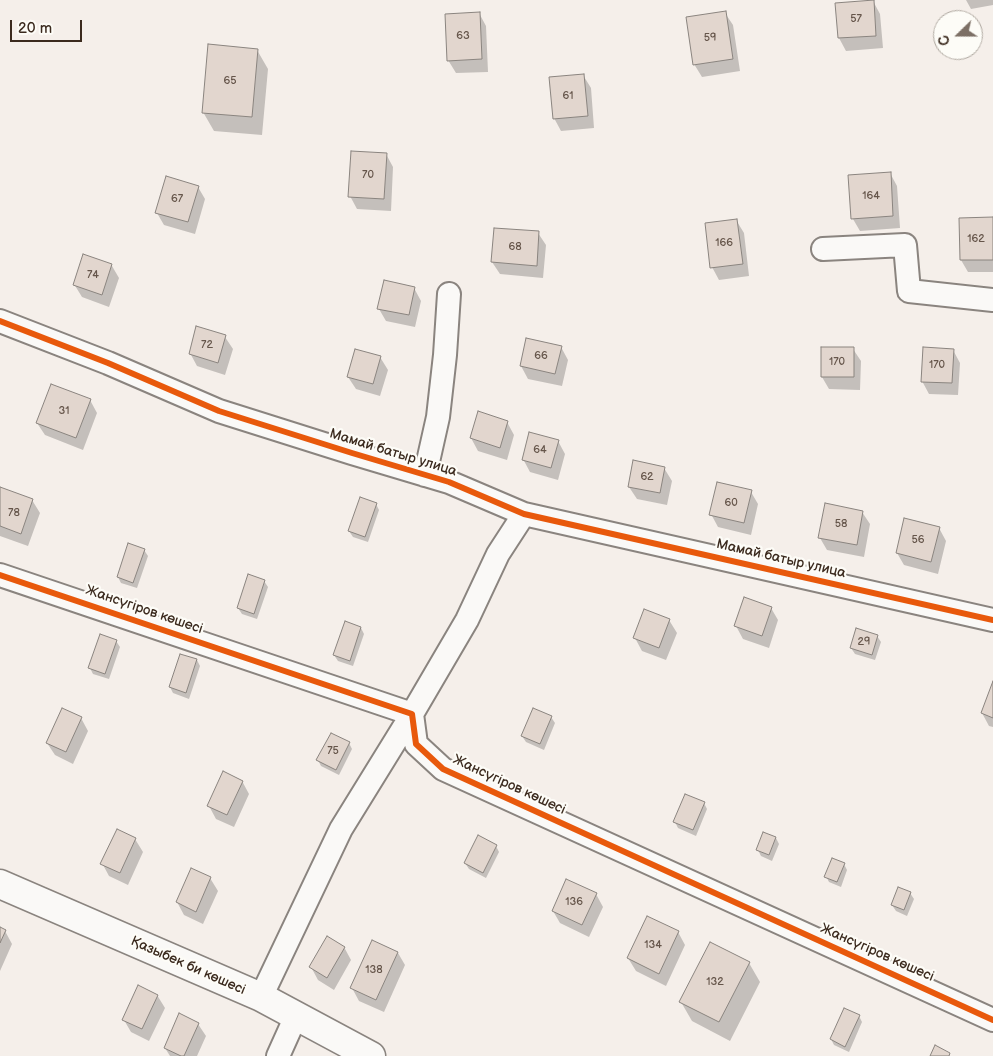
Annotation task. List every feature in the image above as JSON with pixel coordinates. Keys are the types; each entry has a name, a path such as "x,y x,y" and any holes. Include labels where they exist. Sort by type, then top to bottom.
{"main road":[{"name":"Қазыбек би көшесі","path":"0,884 261,997 372,1056"}],"street":[{"path":"823,249 905,245 909,291 993,300"},
{"name":"Мамай батыр улица","path":"424,475 438,417 445,356 449,294"},
{"name":"Мамай батыр улица","path":"0,321 108,363 219,411 449,482 524,514 993,620"},
{"path":"261,997 341,829 467,620 498,554 524,514"},
{"name":"Жансүгіров көшесі","path":"0,575 412,714 416,744 443,769 993,1020"},
{"path":"278,1056 296,1016"}],"building":[{"path":"874,0 876,36 838,38 835,3"},
{"path":"726,11 733,59 693,65 686,17"},
{"path":"480,12 482,59 447,61 445,14"},
{"path":"208,44 258,49 252,117 202,113"},
{"path":"584,74 588,116 553,119 549,77"},
{"path":"351,151 387,153 384,199 348,197"},
{"path":"891,172 893,216 851,219 848,175"},
{"path":"166,176 199,186 188,222 155,213"},
{"path":"993,217 993,260 960,260 959,218"},
{"path":"737,219 743,264 710,268 705,223"},
{"path":"494,228 539,231 537,266 491,262"},
{"path":"83,254 112,264 102,295 73,285"},
{"path":"384,280 415,287 409,315 377,309"},
{"path":"196,326 226,335 218,363 189,354"},
{"path":"526,338 562,346 555,374 520,366"},
{"path":"821,347 854,347 854,377 821,377"},
{"path":"923,347 954,349 952,383 921,382"},
{"path":"355,349 381,356 373,384 347,377"},
{"path":"51,384 91,399 76,438 36,423"},
{"path":"478,411 508,421 500,448 470,438"},
{"path":"529,432 559,440 551,468 522,460"},
{"path":"633,460 665,467 660,493 628,487"},
{"path":"717,482 752,490 744,523 709,515"},
{"path":"0,487 33,499 21,534 0,526"},
{"path":"360,497 377,503 365,537 348,531"},
{"path":"825,503 863,511 857,545 818,538"},
{"path":"904,518 940,527 931,562 896,553"},
{"path":"128,543 145,549 133,583 117,577"},
{"path":"248,574 265,580 254,614 237,608"},
{"path":"744,597 772,607 762,636 734,626"},
{"path":"644,609 670,619 659,648 633,638"},
{"path":"345,621 361,627 350,661 333,655"},
{"path":"856,628 878,635 872,655 850,648"},
{"path":"100,634 117,640 105,674 88,668"},
{"path":"180,654 197,659 186,693 169,687"},
{"path":"993,681 993,718 981,713"},
{"path":"62,708 82,717 66,752 46,743"},
{"path":"533,708 552,716 540,744 521,736"},
{"path":"331,733 350,742 336,770 316,760"},
{"path":"223,771 243,781 227,815 207,806"},
{"path":"685,794 705,802 693,830 673,822"},
{"path":"117,829 136,838 120,873 100,864"},
{"path":"763,832 776,837 769,855 756,850"},
{"path":"478,835 497,845 483,873 464,863"},
{"path":"832,858 845,863 837,882 824,877"},
{"path":"191,868 211,877 196,912 176,902"},
{"path":"566,879 597,893 582,925 552,911"},
{"path":"898,887 911,892 904,910 891,905"},
{"path":"647,916 679,931 659,974 627,958"},
{"path":"0,927 6,930 0,943"},
{"path":"327,936 345,947 327,978 309,967"},
{"path":"372,940 398,952 376,1000 350,988"},
{"path":"710,942 750,962 719,1022 679,1002"},
{"path":"138,985 158,995 142,1029 122,1020"},
{"path":"844,1008 860,1015 845,1047 830,1039"},
{"path":"179,1013 199,1023 184,1056 164,1048"},
{"path":"935,1045 950,1053 949,1056 930,1056"}],"cycle path":[{"path":"0,321 108,363 219,411 449,482 524,514 993,620"},
{"path":"0,575 412,714 416,744 443,769 993,1020"}]}
